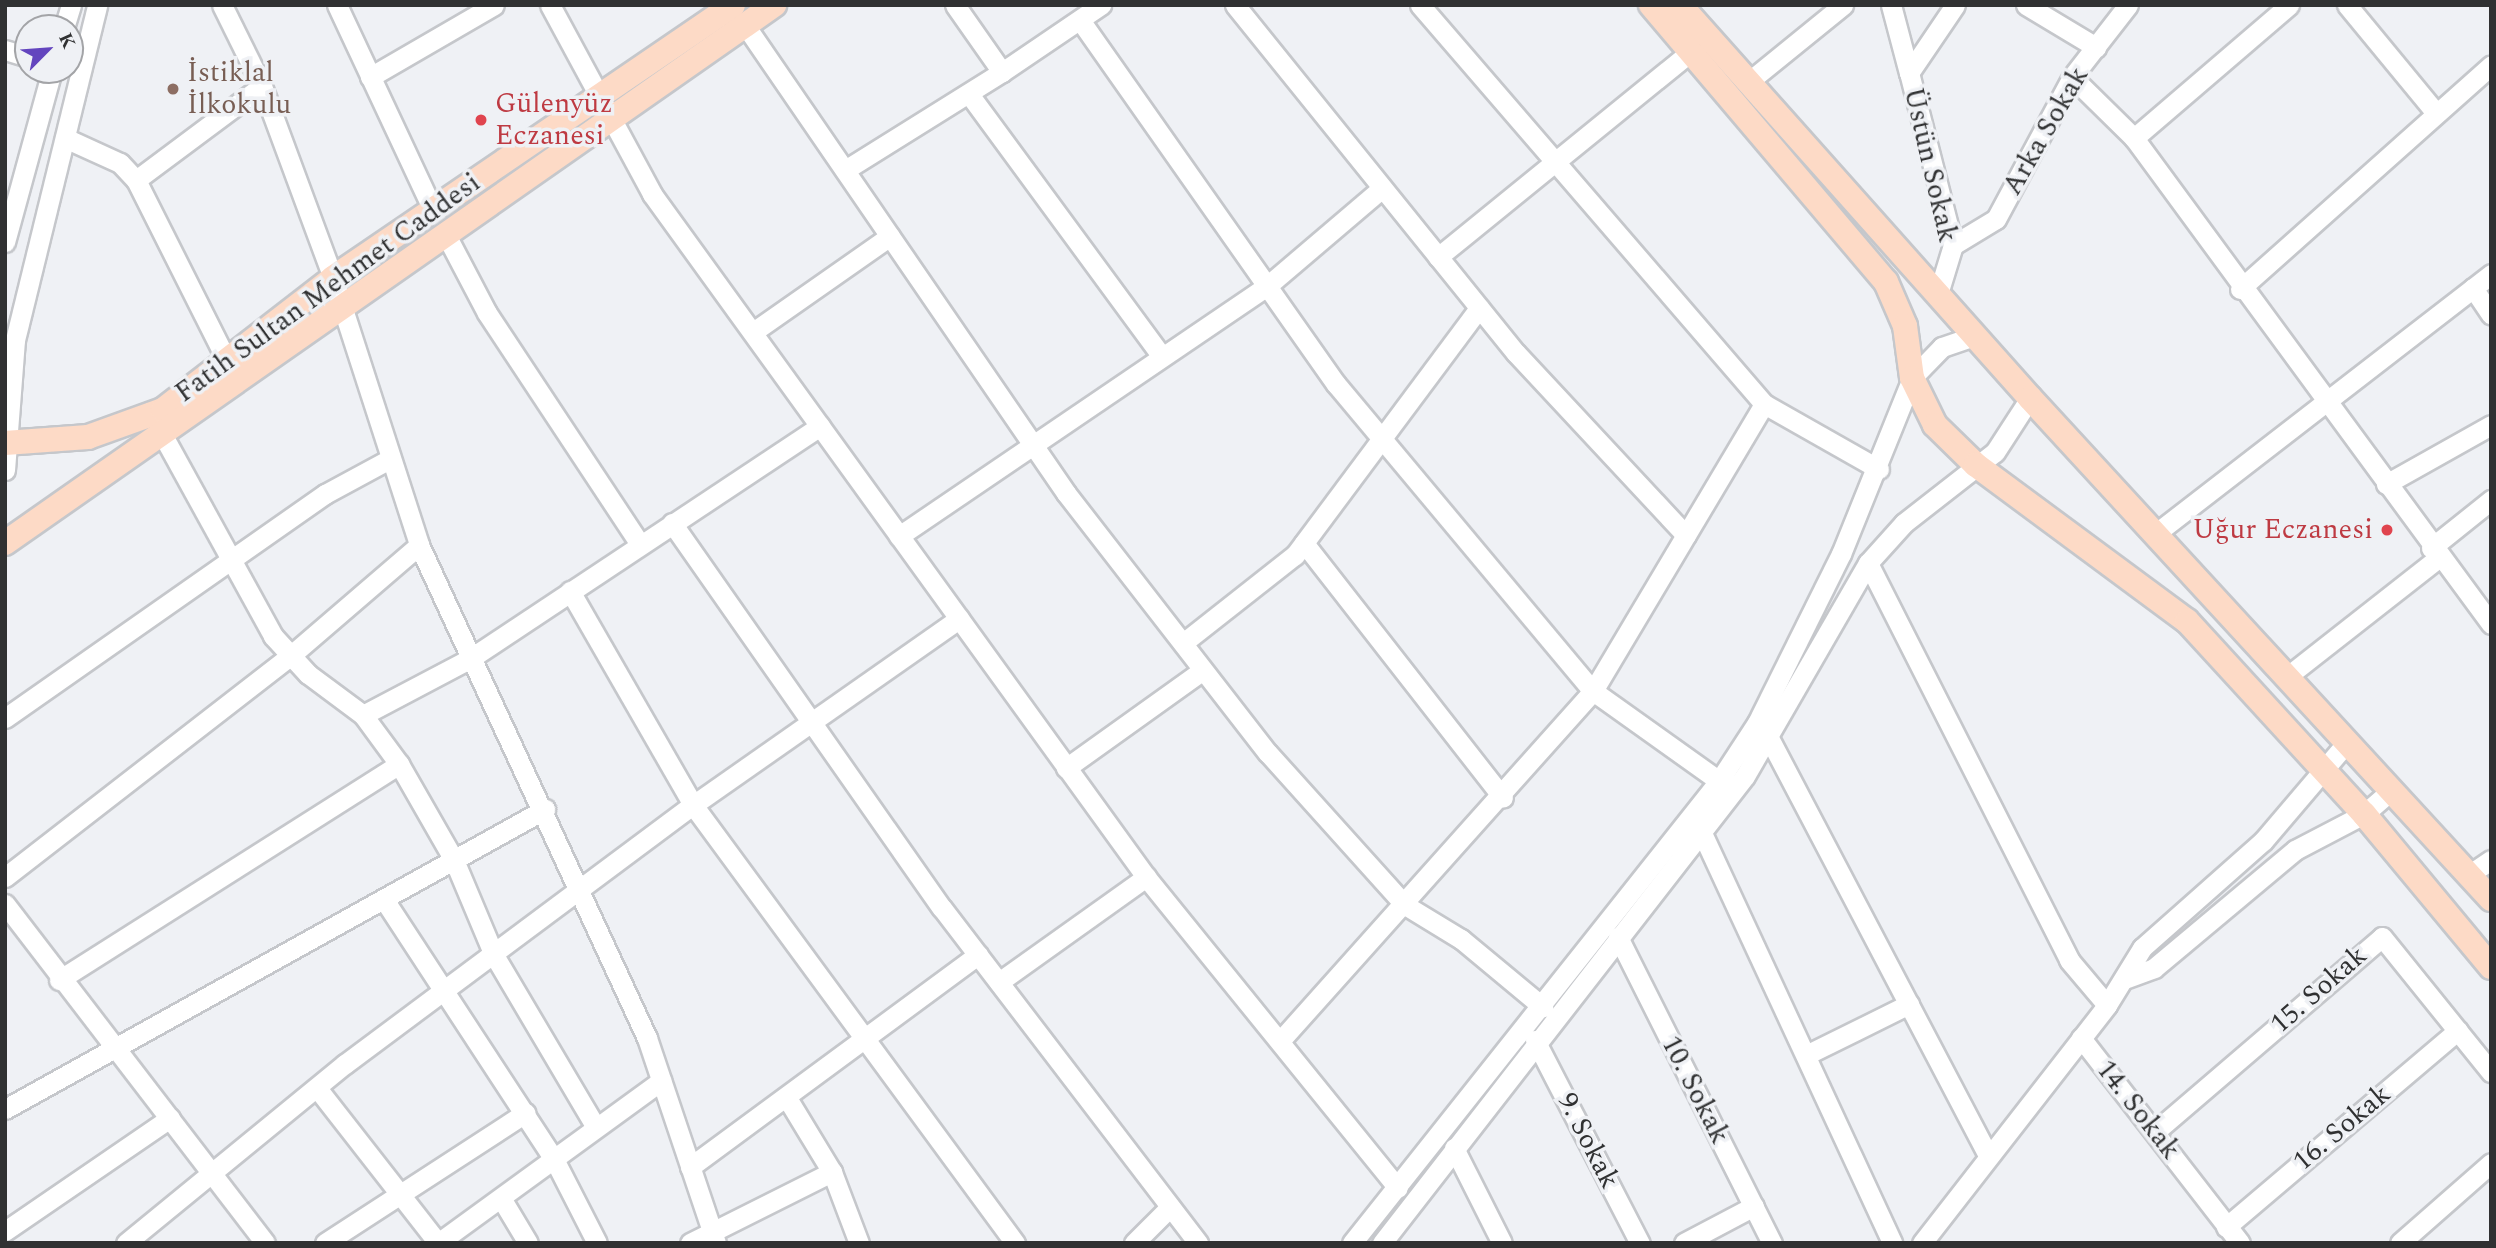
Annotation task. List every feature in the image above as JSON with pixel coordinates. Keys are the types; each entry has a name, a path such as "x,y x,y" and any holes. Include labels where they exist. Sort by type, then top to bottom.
{"main road":[{"name":"Fatih Sultan Mehmet Caddesi","path":"7,443 88,437 136,423 332,278 433,210 605,106 739,15 774,5"},
{"path":"1651,5 1886,282 1905,326 1912,378 1935,425 1976,465 2157,594 2364,814 2491,967"},
{"path":"1680,5 2030,398 2289,675 2491,899"},
{"path":"5,543 339,303 444,233 605,106"}],"street":[{"path":"5,470 15,340 97,5"},
{"path":"222,5 262,86 332,278 388,460 419,545 582,888 661,1081 714,1239"},
{"path":"337,5 433,210"},
{"path":"370,77 494,5"},
{"path":"550,5 652,194 1146,877 1398,1188"},
{"path":"955,5 1002,72"},
{"path":"845,170 970,94 1101,5"},
{"path":"1235,5 1479,308 1686,535"},
{"path":"1420,5 1764,404 1879,469"},
{"path":"1747,83 1843,5"},
{"path":"1891,5 1909,73"},
{"name":"Üstün Sokak","path":"1938,294 1953,245 1909,73 1955,5"},
{"path":"2026,5 2096,47"},
{"name":"Arka Sokak","path":"1953,245 1996,219 2072,78 2128,5"},
{"path":"2134,138 2289,5"},
{"path":"2347,5 2436,113"},
{"path":"739,15 1036,449 1268,753 1405,905 1461,939 1543,1007"},
{"path":"1080,20 1267,286 1382,439 1593,691 1719,781"},
{"path":"1438,257 1690,52"},
{"path":"2240,289 2491,65"},
{"path":"2072,78 2134,138 2240,289 2329,403 2435,553 2491,624"},
{"path":"5,242 48,84"},
{"path":"136,180 262,86"},
{"path":"970,94 1159,354"},
{"path":"65,138 120,163 136,180 226,359"},
{"path":"899,536 1036,449 1159,354 1267,286 1382,187"},
{"path":"444,233 487,313 640,544"},
{"path":"752,332 890,236"},
{"path":"2155,534 2329,403 2491,274"},
{"path":"2473,288 2491,315"},
{"path":"1183,643 1304,543 1479,308"},
{"path":"1352,1243 1543,1007 1719,781 1756,723 1879,469 1912,378 1942,347 1974,336"},
{"path":"1382,1243 1535,1040 1702,833 1770,740 1868,563 1904,523 2010,437 2030,398"},
{"path":"1280,1041 1503,798 1593,691 1764,404"},
{"path":"2386,484 2491,425"},
{"path":"362,715 471,658 820,426"},
{"path":"161,432 230,563 289,657 362,715 399,764 454,860 494,955 595,1126"},
{"path":"5,718 325,494 388,460"},
{"path":"2289,675 2435,553 2491,500"},
{"path":"672,523 815,720 978,956 1198,1243"},
{"path":"1304,543 1503,798"},
{"path":"5,877 289,657 419,545"},
{"path":"1868,563 2070,960 2107,1005"},
{"path":"570,591 693,805 864,1044 1015,1243"},
{"path":"126,1243 317,1088 582,888 693,805 959,619"},
{"path":"1066,768 1203,670"},
{"path":"1770,740 1988,1155"},
{"name":"14. Sokak","path":"2240,1243 2157,1130 2081,1038 2127,978 2141,948 2263,841 2322,768 2348,741"},
{"path":"59,980 399,764"},
{"name":"14. Sokak","path":"2127,978 2154,968 2295,850 2364,814 2392,790"},
{"path":"5,1109 385,901 545,809"},
{"path":"1702,833 1892,1243"},
{"path":"2470,874 2491,860"},
{"path":"999,982 1146,877"},
{"path":"385,901 443,993 526,1113 554,1159 597,1243"},
{"path":"5,904 59,980 170,1118 209,1175 265,1243"},
{"name":"10. Sokak","path":"1618,937 1772,1243"},
{"name":"15. Sokak","path":"2157,1130 2382,937 2491,1072"},
{"path":"690,1167 864,1044 978,956"},
{"path":"1806,1055 1909,1004"},
{"name":"16. Sokak","path":"2226,1227 2458,1030"},
{"path":"1923,1243 1988,1155 2081,1038"},
{"name":"9. Sokak","path":"1535,1040 1640,1243"},
{"path":"317,1088 398,1200 438,1243 595,1126 661,1081"},
{"path":"787,1098 832,1172 859,1243"},
{"path":"324,1243 398,1200 526,1113"},
{"path":"5,1231 170,1118"},
{"path":"1454,1148 1502,1243"},
{"path":"2399,1243 2491,1163"},
{"path":"690,1243 714,1239 832,1172"},
{"path":"500,1198 528,1243"},
{"path":"1684,1243 1754,1206"},
{"path":"1134,1243 1170,1207"}],"place":[{"name":"İstiklal İlkokulu","path":"173,89"},
{"name":"Gülenyüz Eczanesi","path":"481,120"},
{"name":"Uğur Eczanesi","path":"2387,530"}]}
